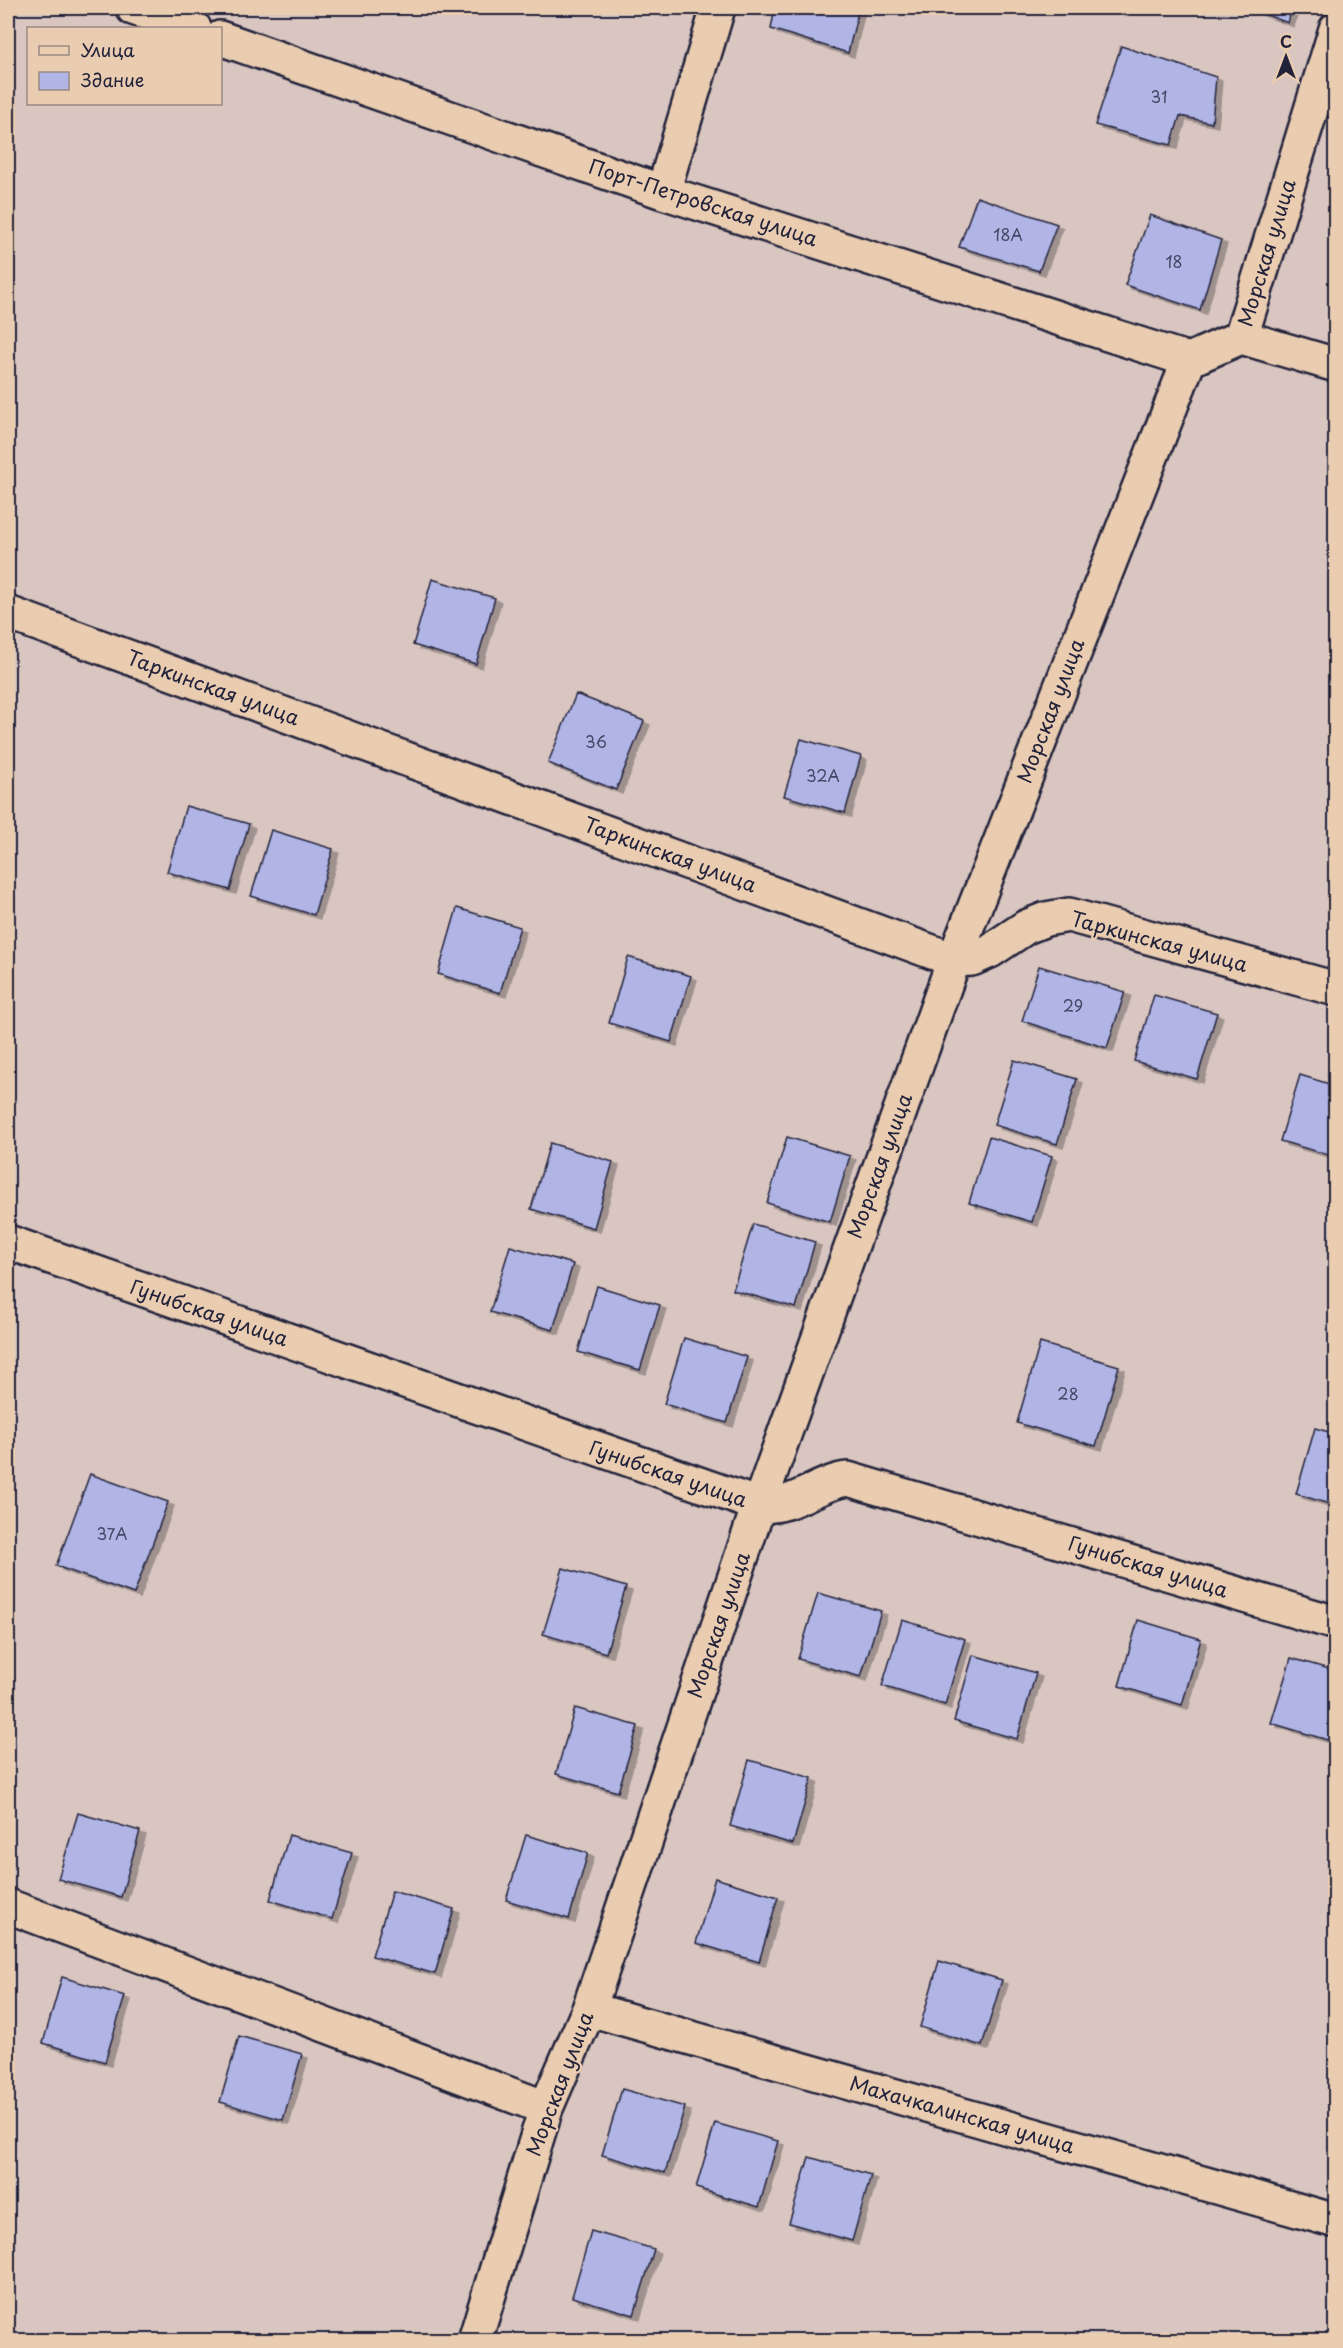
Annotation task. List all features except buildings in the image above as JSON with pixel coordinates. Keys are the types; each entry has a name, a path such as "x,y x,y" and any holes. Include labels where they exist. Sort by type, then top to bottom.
{"street":[{"path":"133,8 191,27"},
{"path":"663,192 718,8"},
{"name":"Морская улица","path":"475,2340 546,2108 589,2009 759,1506 954,960 1189,360 1241,337 1335,29"},
{"name":"Порт-Петровская улица","path":"222,39 663,192 1189,360"},
{"path":"1241,337 1335,365"},
{"name":"Таркинская улица","path":"8,613 954,960 972,959 990,951 1026,927 1046,919 1069,915 1335,989"},
{"name":"Гунибская улица","path":"8,1242 759,1506 769,1507 779,1504 835,1480 848,1479 1335,1623"},
{"path":"8,1906 546,2108"},
{"name":"Махачкалинская улица","path":"589,2009 1335,2221"}]}
